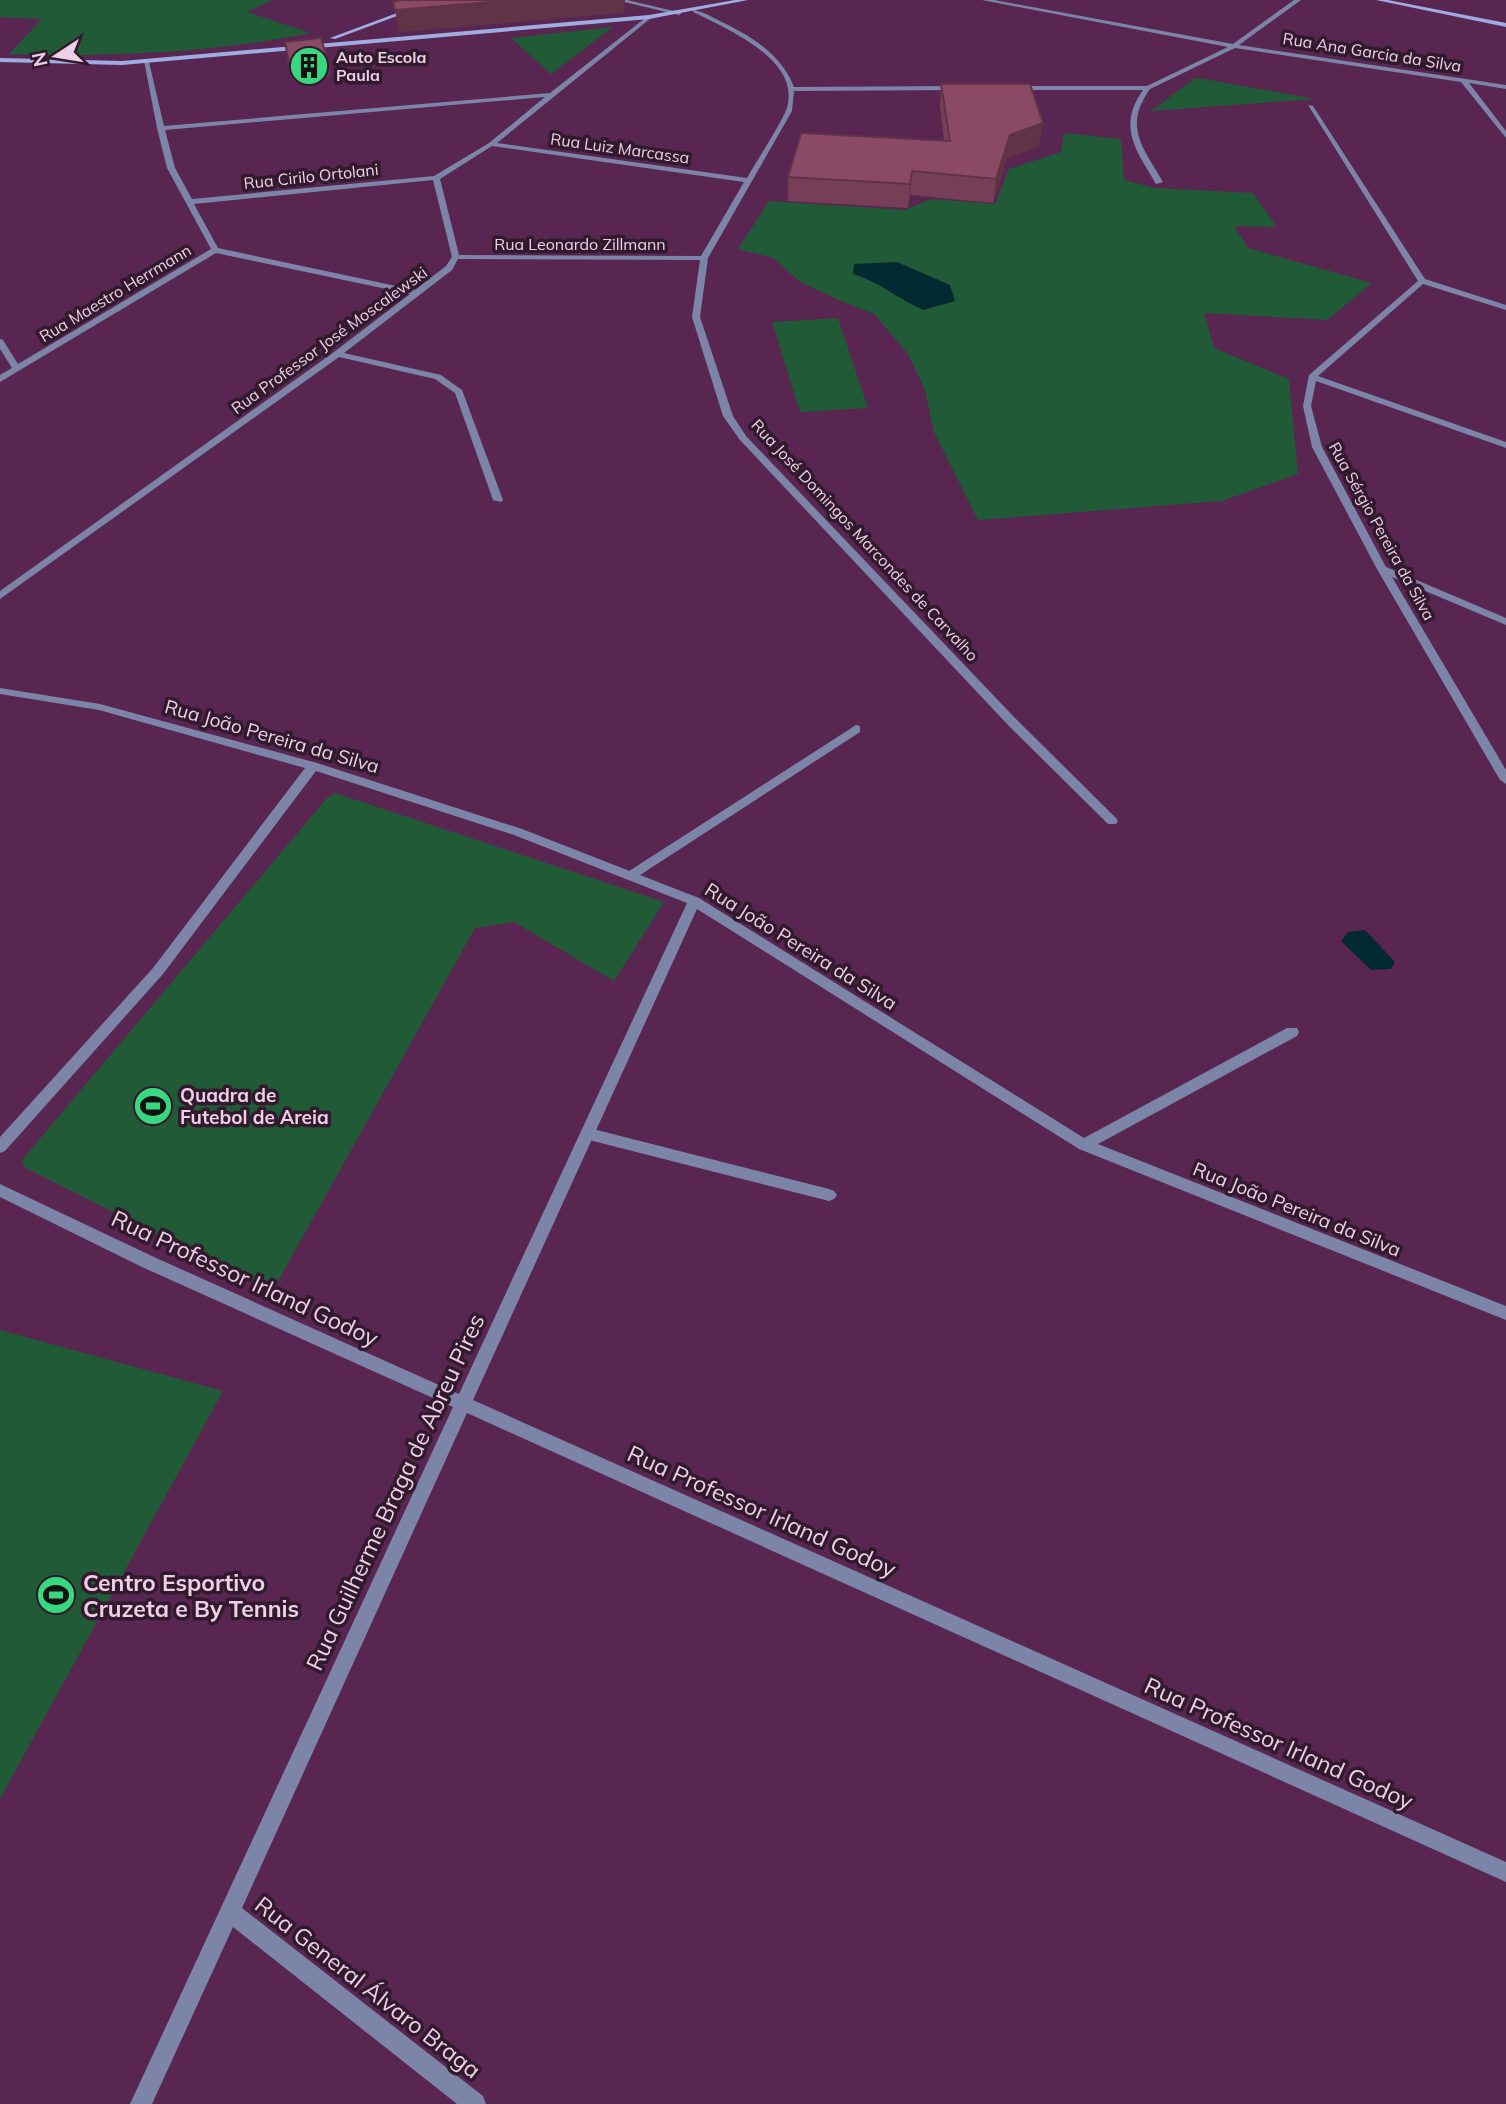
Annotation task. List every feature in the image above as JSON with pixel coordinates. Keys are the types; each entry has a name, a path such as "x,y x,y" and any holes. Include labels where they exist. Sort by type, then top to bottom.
{"main road":[{"path":"324,40 437,0"},
{"path":"0,60 82,64 146,62 649,17 745,0"},
{"path":"1379,0 1506,24"},
{"path":"243,53 324,40 384,39"}],"street":[{"path":"619,0 679,13"},
{"name":"Rua Ana Garcia da Silva","path":"985,0 1234,46 1506,87"},
{"path":"1159,182 1136,141 1130,118 1136,102 1148,88 1234,46 1298,0"},
{"path":"695,10 733,30 769,54 791,89 972,88"},
{"path":"456,257 436,178 491,144 649,17"},
{"name":"Rua Maestro Herrmann","path":"0,379 215,250 171,168 146,62"},
{"path":"1463,80 1506,136"},
{"path":"999,88 1148,88"},
{"name":"Rua José Domingos Marcondes de Carvalho","path":"791,89 789,111 746,180 704,258 696,317 728,416 743,438 1012,722 1112,821"},
{"path":"160,128 548,96"},
{"path":"1310,106 1422,281 1506,308"},
{"name":"Rua Luiz Marcassa","path":"491,144 746,180"},
{"name":"Rua Cirilo Ortolani","path":"188,202 436,178"},
{"path":"215,250 418,293"},
{"name":"Rua Leonardo Zillmann","path":"456,257 704,258"},
{"name":"Rua Professor José Moscalewski","path":"0,596 337,354 449,268 456,257"},
{"path":"1422,281 1312,377 1506,445"},
{"path":"0,342 16,369"},
{"path":"337,354 438,377 459,392 498,500"},
{"name":"Rua Sérgio Pereira da Silva","path":"1312,377 1307,406 1317,447 1382,569 1506,780"},
{"path":"1382,569 1506,622"},
{"name":"Rua João Pereira da Silva","path":"0,691 100,707 313,765 518,832 694,901 1084,1145 1506,1313"},
{"path":"630,876 856,729"},
{"path":"0,1147 158,971 313,765"},
{"name":"Rua Guilherme Braga de Abreu Pires","path":"141,2104 694,901"},
{"path":"1084,1145 1292,1032"},
{"path":"589,1134 829,1195"},
{"name":"Rua Professor Irland Godoy","path":"0,1190 148,1262 1506,1872"},
{"name":"Rua General Álvaro Braga","path":"229,1911 475,2104"}],"green space":[{"path":"0,0 273,0 247,12 311,33 236,45 160,52 9,54 42,19 0,17"},
{"path":"613,27 551,74 511,38"},
{"path":"1195,78 1210,80 1315,99 1151,111"},
{"path":"1064,133 1121,139 1124,180 1155,188 1253,193 1277,227 1234,226 1248,248 1372,283 1327,320 1204,313 1214,348 1289,379 1298,474 1222,501 978,520 934,432 925,390 908,354 874,314 799,281 773,258 738,249 769,201 904,210 931,199 995,204 1009,169 1061,152"},
{"path":"838,318 868,408 800,412 772,322"},
{"path":"335,793 664,902 614,981 514,922 475,928 272,1292 24,1167 22,1160 327,798"},
{"name":"Centro Esportivo Cruzeta e By Tennis","path":"0,1330 223,1391 0,1799"}],"shaded area":[{"path":"897,262 950,285 955,301 923,310 872,281 853,274 854,264"},
{"path":"1365,930 1395,962 1391,969 1371,970 1341,941 1348,932"}],"building":[{"path":"515,0 395,10 393,2"},
{"path":"321,38 329,65 290,68 285,42"},
{"path":"941,84 1030,84 1043,123 1010,135 996,179 912,171 910,184 788,177 801,133 950,141"}],"place":[{"name":"Auto Escola Paula","path":"309,66"},
{"name":"Quadra de Futebol de Areia","path":"153,1106"},
{"name":"Centro Esportivo Cruzeta e By Tennis","path":"56,1595"}]}
